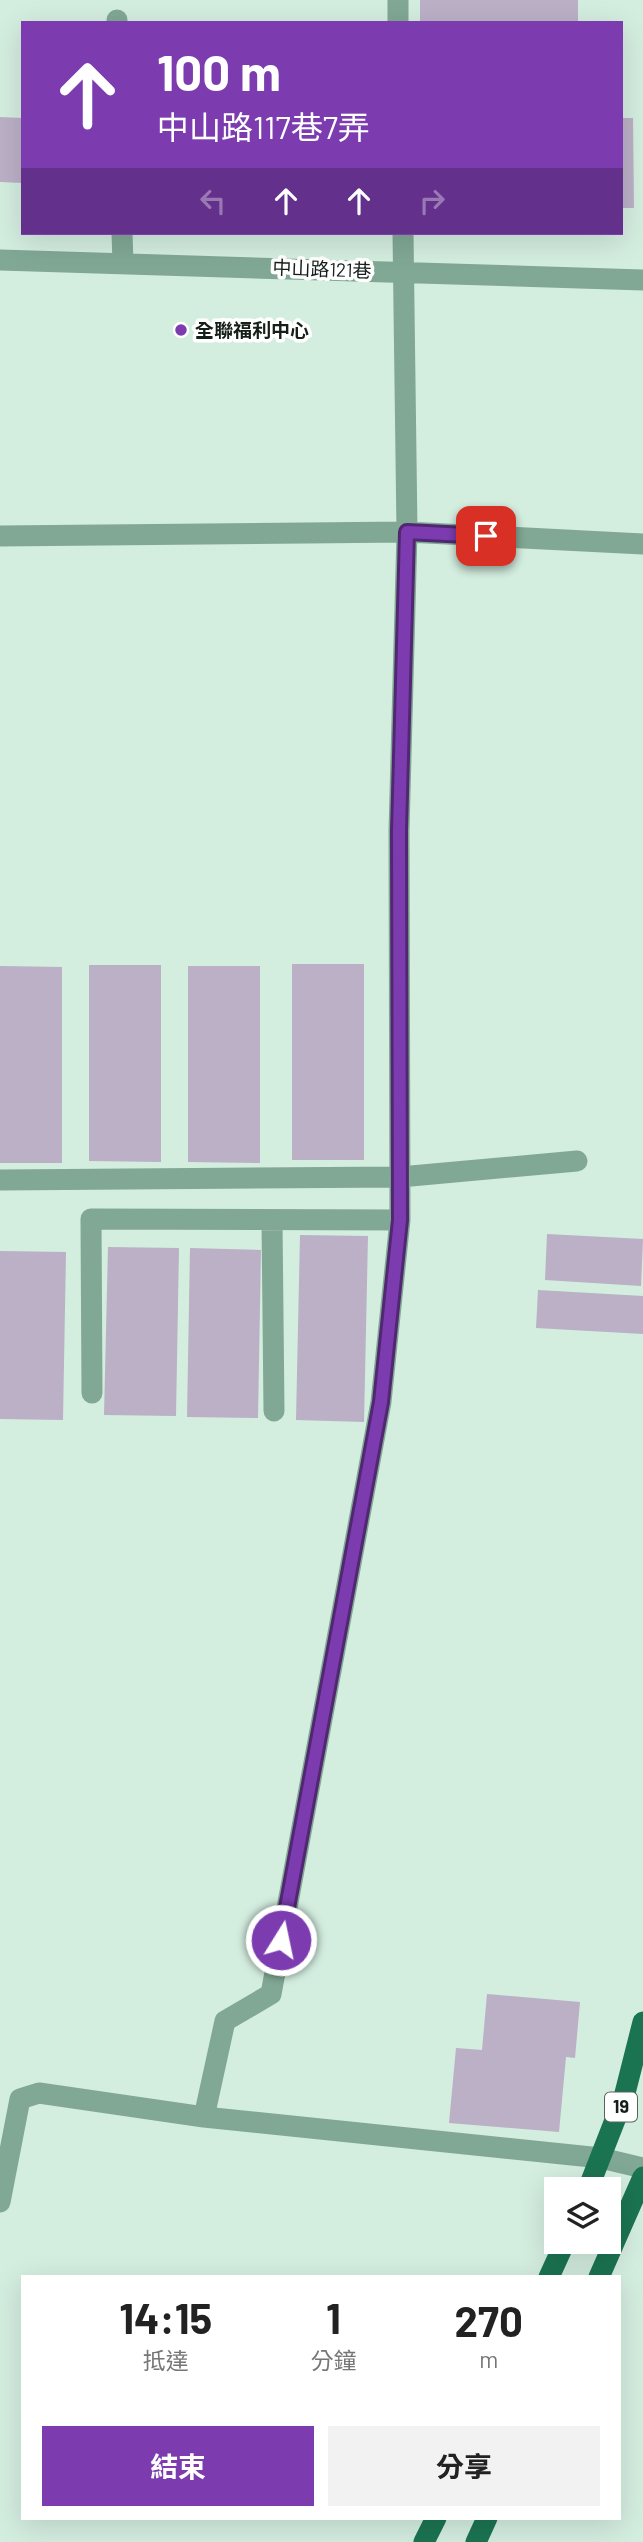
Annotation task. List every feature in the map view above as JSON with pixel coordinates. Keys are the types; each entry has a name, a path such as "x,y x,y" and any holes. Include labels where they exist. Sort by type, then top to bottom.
{"main road":[{"name":"19","path":"593,2177 624,2097 643,2022"},
{"path":"600,2275 643,2177"},
{"path":"550,2275 560,2254"},
{"path":"424,2542 435,2520"},
{"path":"476,2542 486,2520"}],"street":[{"path":"398,0 398,21"},
{"path":"122,235 123,263"},
{"path":"204,2117 225,2021 271,1994 381,1402 400,1220 399,831 407,532 403,235"},
{"name":"中山路121巷","path":"0,260 643,280"},
{"path":"0,536 407,532 643,544"},
{"path":"0,1180 400,1177 577,1161"},
{"path":"92,1393 91,1219 400,1220"},
{"path":"272,1221 274,1411"},
{"path":"0,2202 20,2099 39,2093 204,2117 601,2158 643,2168"}],"building":[{"path":"420,0 578,0 578,21 420,21"},
{"path":"0,117 21,118 21,183 0,182"},
{"path":"623,118 633,118 634,208 623,208"},
{"path":"292,964 364,964 364,1160 292,1160"},
{"path":"89,965 161,965 161,1162 89,1161"},
{"path":"0,966 62,967 62,1163 0,1163"},
{"path":"188,966 260,966 260,1163 188,1162"},
{"path":"547,1234 643,1239 641,1286 545,1280"},
{"path":"300,1235 368,1236 364,1422 296,1420"},
{"path":"108,1247 179,1248 176,1416 104,1415"},
{"path":"190,1248 261,1250 258,1418 187,1417"},
{"path":"0,1251 66,1252 63,1420 0,1419"},
{"path":"538,1290 643,1296 643,1334 536,1328"},
{"path":"487,1994 580,2002 575,2058 566,2057 559,2132 449,2123 456,2048 482,2050"}],"place":[{"name":"全聯福利中心","path":"181,330"}],"route":[{"path":"281,1940 381,1402 400,1220 399,831 407,532 486,536"}]}
